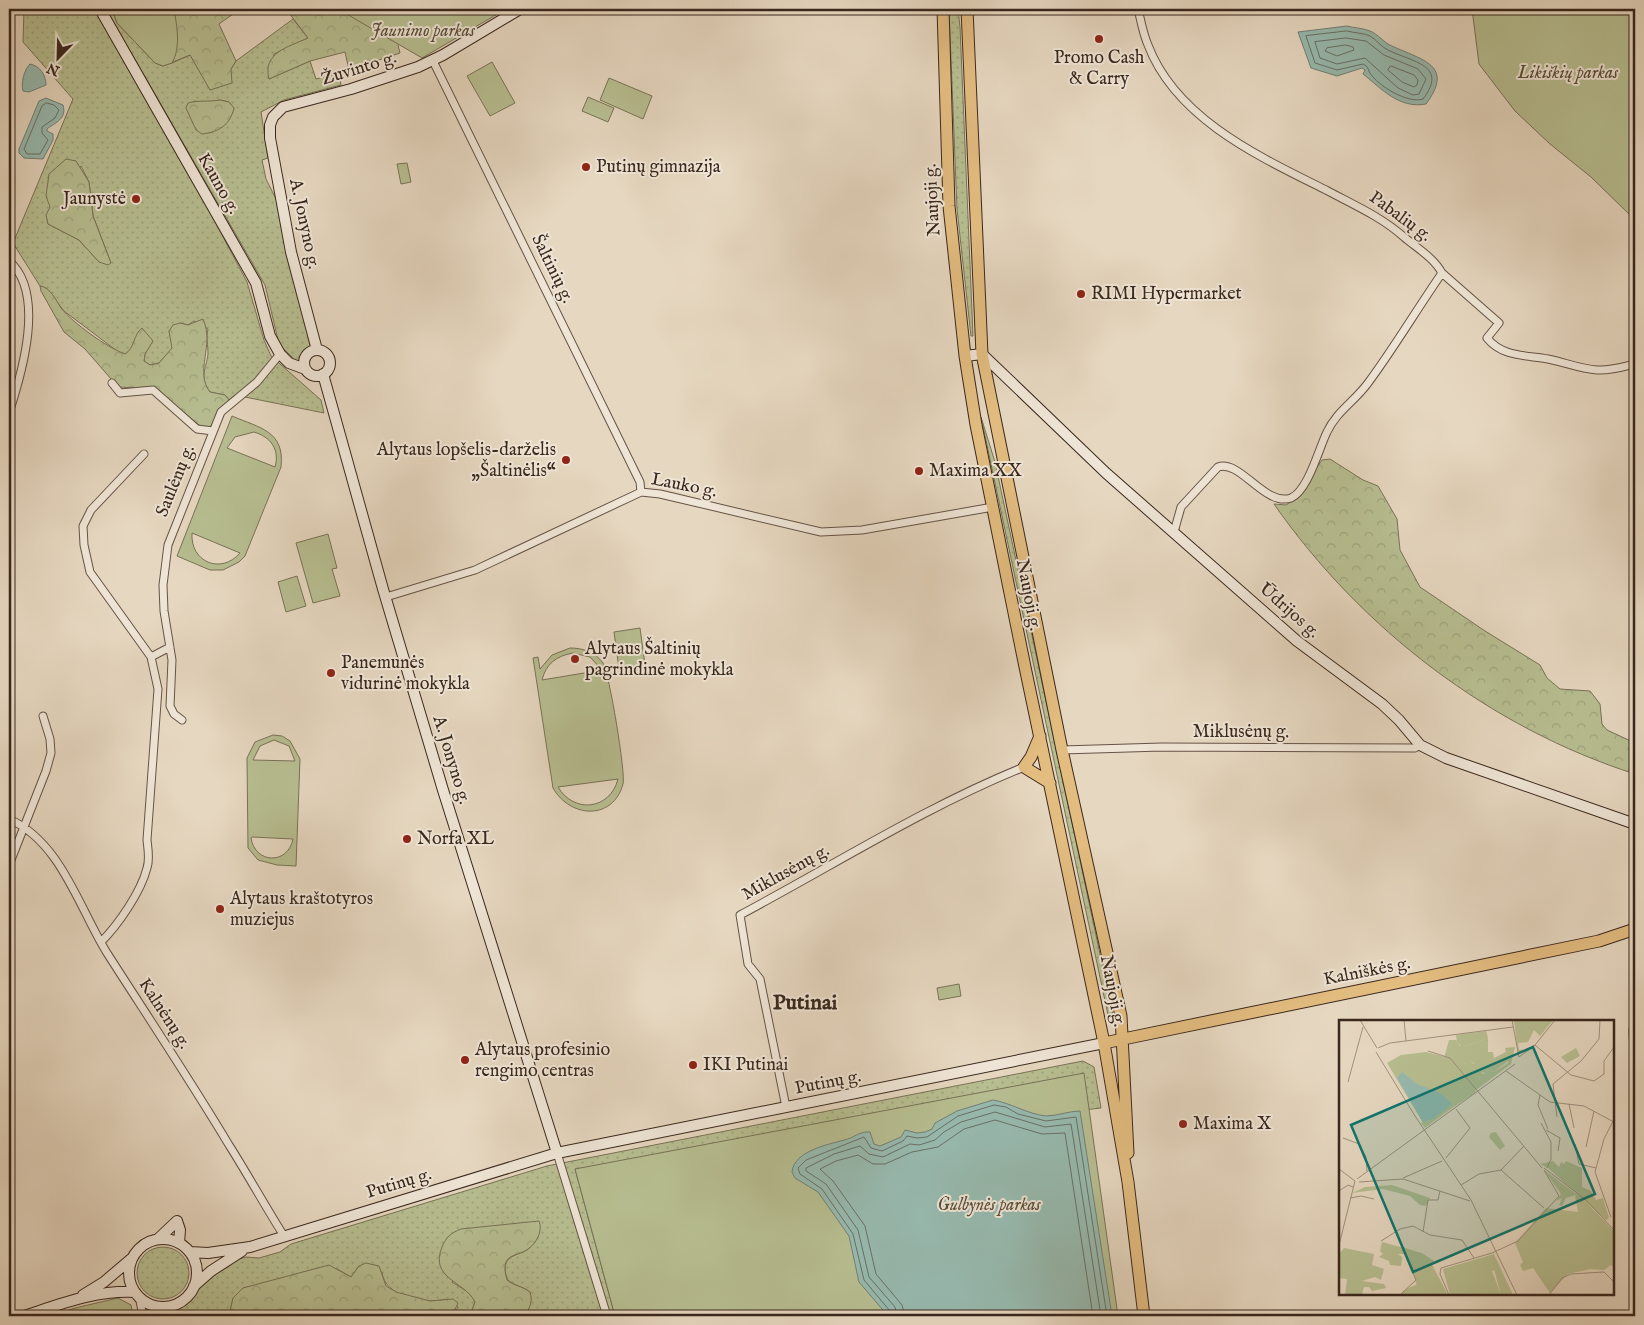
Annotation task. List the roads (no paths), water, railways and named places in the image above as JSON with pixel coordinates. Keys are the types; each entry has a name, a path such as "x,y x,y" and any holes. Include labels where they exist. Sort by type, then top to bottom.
{"main road":[{"name":"Kauno g.","path":"100,9 256,283 270,336 280,354"},
{"name":"Žuvinto g.","path":"283,107 398,75 433,61 520,9"},
{"name":"Naujoji g.","path":"943,9 950,206 965,356 993,507 1104,1043 1128,1182 1144,1316"},
{"name":"Naujoji g.","path":"967,9 982,354 1062,750 1121,1016 1128,1118 1128,1182"},
{"name":"A. Jonyno g.","path":"283,107 273,117 270,125 270,138 291,252 317,350"},
{"path":"280,354 290,363 306,369 315,376 323,374 328,369 329,361 325,354 317,350 310,352 305,358 306,369"},
{"path":"965,356 982,354"},
{"name":"Ūdrijos g.","path":"982,354 1106,473 1297,641 1382,704 1399,720 1420,745 1446,758 1635,824"},
{"name":"A. Jonyno g.","path":"323,374 386,598 557,1153"},
{"path":"1040,736 1031,757 1024,767 1050,782"},
{"name":"Kalniškės g.","path":"1104,1043 1591,943 1635,929"},
{"name":"Putinų g.","path":"190,1252 208,1253 250,1247 557,1153 1104,1043"},
{"path":"78,1298 104,1282 145,1244 158,1239 177,1221 180,1230 179,1243"},
{"path":"24,1316 78,1298 117,1291 137,1294 154,1305 171,1306 185,1298 194,1286 197,1268 190,1252 179,1243 158,1239"},
{"name":"Putinų g.","path":"194,1286 211,1271 250,1247"},
{"path":"135,1254 129,1273 137,1294"}],"street":[{"name":"Pabalių g.","path":"1138,9 1148,45 1168,84 1186,104 1223,134 1327,191 1376,215 1437,264 1442,273 1499,323 1487,338 1499,349 1515,354 1549,359 1589,370 1635,364"},
{"name":"Šaltinių g.","path":"433,61 640,482 642,492"},
{"path":"9,261 18,268 26,287 29,320 24,358 9,413"},
{"path":"1174,532 1181,507 1185,500 1223,465 1230,466 1261,490 1288,499 1294,496 1311,470 1331,423 1367,385 1442,273"},
{"name":"Saulėnų g.","path":"182,720 174,714 170,706 172,674 170,646 164,611 163,585 168,545 221,412 257,382 280,354"},
{"path":"112,383 120,393 152,390 197,428 213,432"},
{"path":"101,942 119,924 148,864 147,840 158,690 151,657 90,572 83,536 83,526 91,510 144,454"},
{"name":"Lauko g.","path":"386,598 475,570 642,492 660,494 821,532 862,530 993,507"},
{"path":"151,657 170,646"},
{"path":"9,865 46,771 51,753 50,738 43,716"},
{"name":"Miklusėnų g.","path":"1062,750 1162,747 1415,748 1420,745"},
{"name":"Miklusėnų g.","path":"786,1107 760,979 748,964 740,915 916,819 996,778 1024,767"},
{"name":"Kalnėnų g.","path":"9,819 24,826 48,849 69,882 101,942 284,1236"},
{"path":"1635,1021 1633,1030 1635,1080"},
{"path":"557,1153 607,1316"},
{"path":"137,1294 143,1316"},
{"path":"160,1316 171,1306"}],"water":[{"path":"1347,26 1370,31 1389,45 1424,60 1431,66 1436,72 1437,80 1434,91 1426,104 1407,104 1399,101 1363,74 1365,70 1362,68 1337,76 1311,68 1298,32"},
{"path":"30,64 42,72 46,85 29,92 23,91 22,84"},
{"path":"46,98 63,105 62,117 47,129 47,131 53,134 53,140 43,159 24,158 19,153 19,149 39,101"},
{"path":"993,1100 1046,1116 1080,1111 1112,1316 888,1316 859,1282 849,1236 818,1192 795,1178 792,1172 794,1164 799,1158 814,1149 867,1132 870,1132 874,1144 880,1146 901,1137 905,1130 917,1133 925,1132 932,1129 935,1123 957,1111"}],"place":[{"name":"Promo Cash & Carry","path":"1099,39"},
{"name":"Putinų gimnazija","path":"586,167"},
{"name":"Jaunystė","path":"136,199"},
{"name":"RIMI Hypermarket","path":"1081,294"},
{"name":"Alytaus lopšelis-darželis „Šaltinėlis“","path":"566,460"},
{"name":"Maxima XX","path":"919,471"},
{"name":"Alytaus Šaltinių pagrindinė mokykla","path":"575,659"},
{"name":"Panemunės vidurinė mokykla","path":"331,673"},
{"name":"Norfa XL","path":"407,839"},
{"name":"Alytaus kraštotyros muziejus","path":"220,909"},
{"name":"Alytaus profesinio rengimo centras","path":"465,1060"},
{"name":"IKI Putinai","path":"693,1065"},
{"name":"Maxima X","path":"1183,1124"}],"district":[{"name":"Putinai","path":"805,1003"}],"park label":[{"name":"Jaunimo parkas","path":"423,31"},
{"name":"Likiškių parkas","path":"1568,73"},
{"name":"Gulbynės parkas","path":"989,1205"}]}
